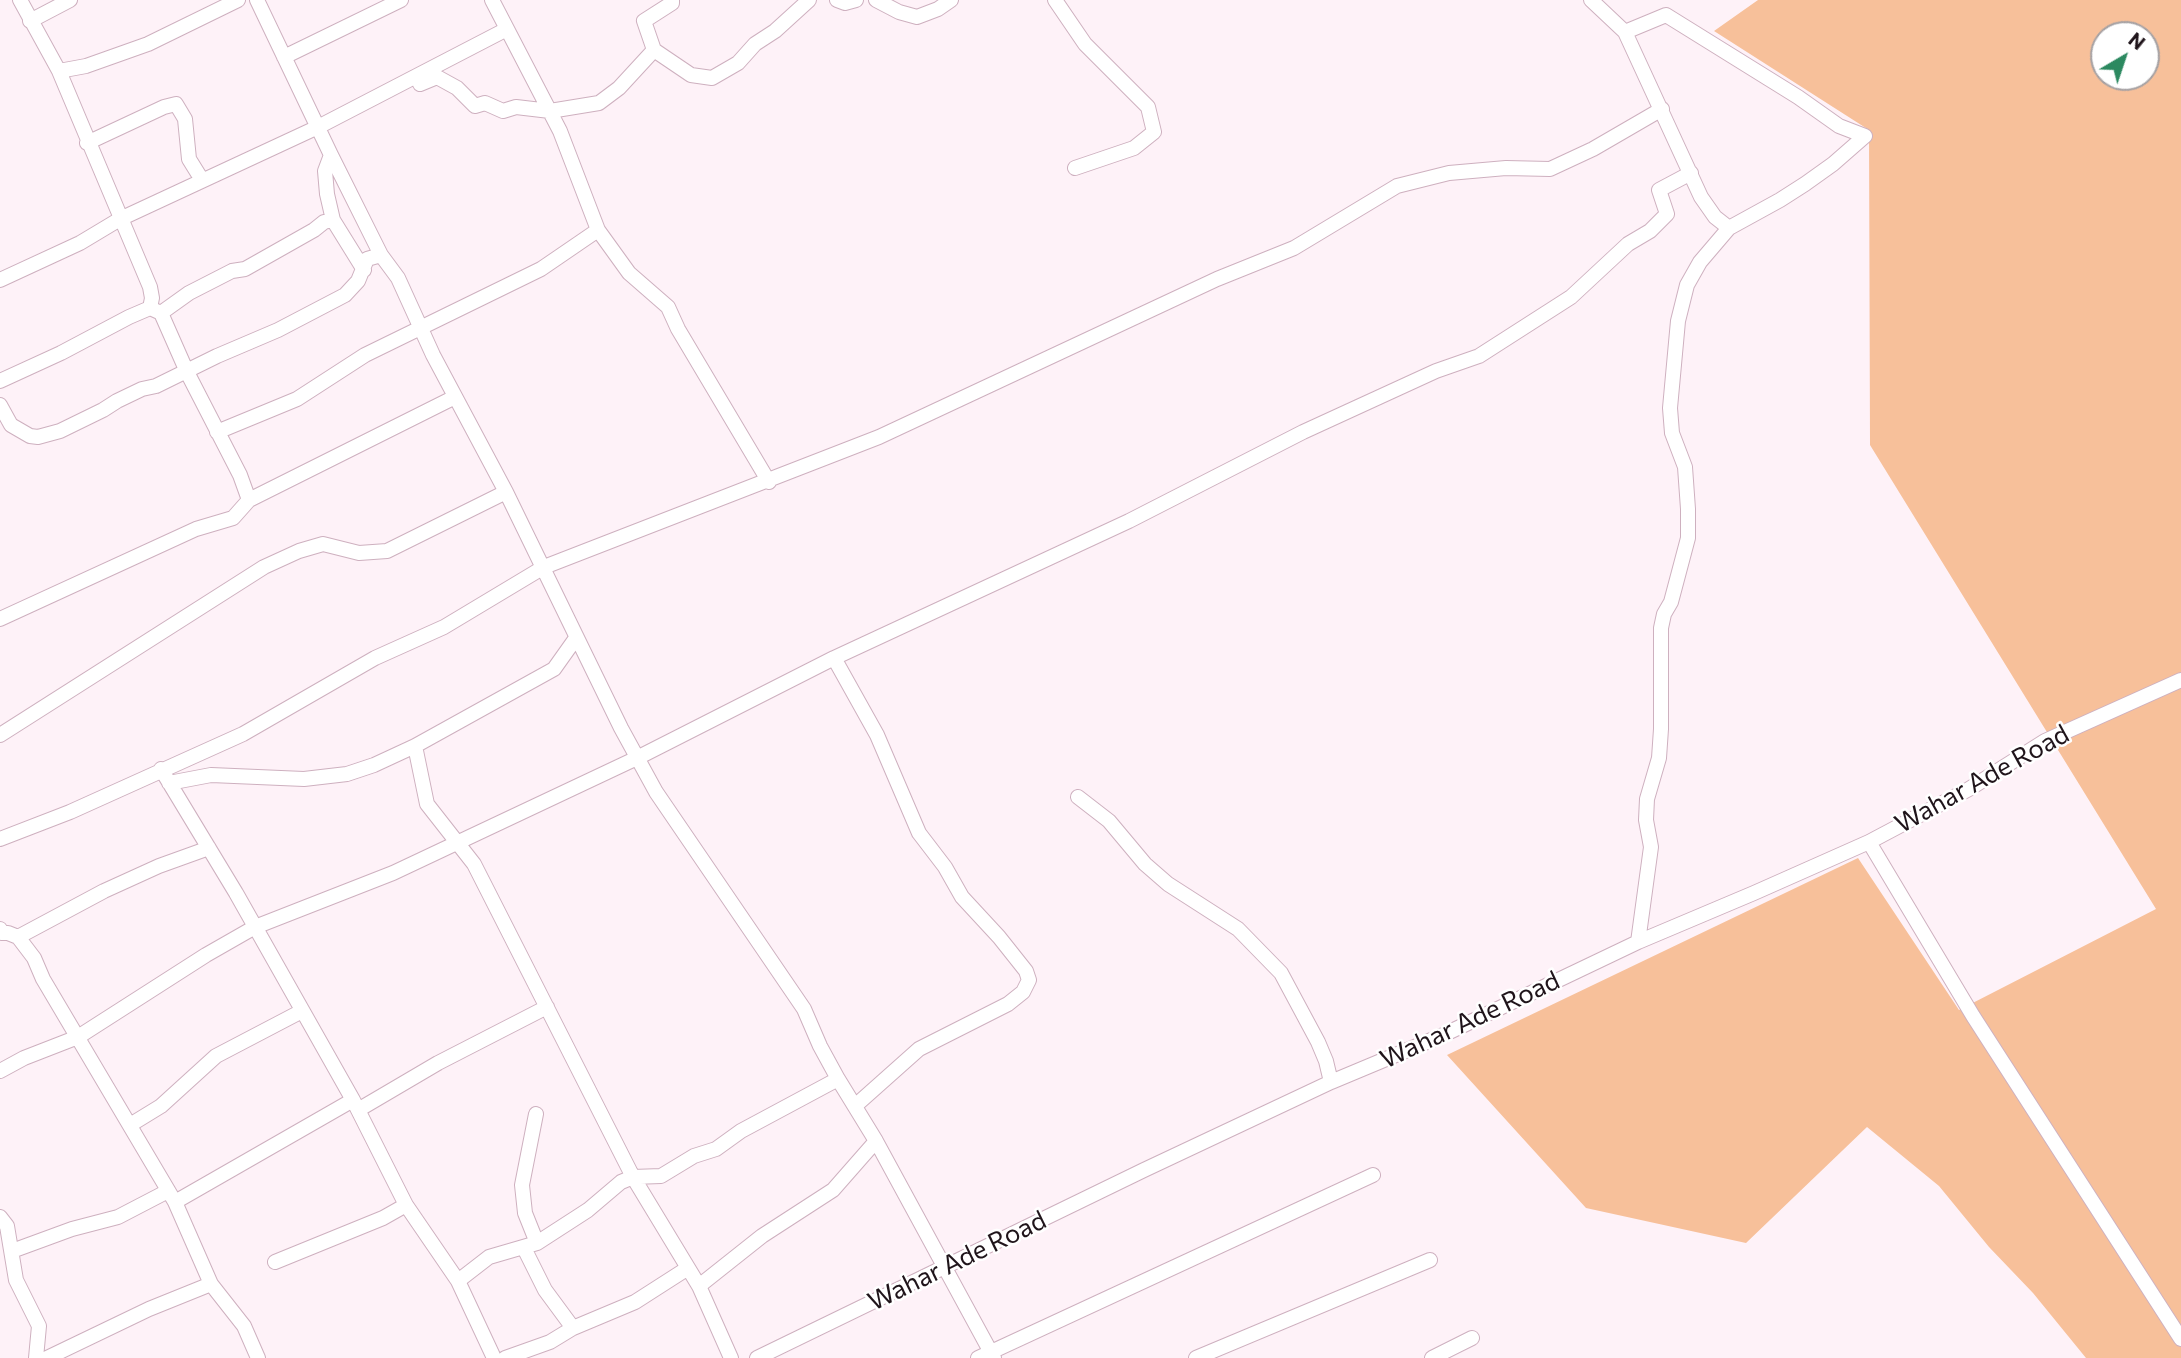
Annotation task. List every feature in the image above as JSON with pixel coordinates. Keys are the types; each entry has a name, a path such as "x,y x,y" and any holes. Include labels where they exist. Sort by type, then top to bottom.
{"street":[{"path":"20,0 59,71 150,287 155,311 240,475 249,500"},
{"path":"30,21 70,0"},
{"path":"59,71 86,66 148,44 239,0"},
{"path":"257,0 381,255 398,278 637,758 656,792 804,1009 838,1079 876,1141 945,1266 988,1356 1373,1175"},
{"path":"284,57 401,0"},
{"path":"492,0 569,152 598,230 629,273 668,307 678,329 769,482"},
{"path":"672,0 673,3 644,21 654,50 691,75 712,78 738,63 755,44 775,31 809,0"},
{"path":"837,0 845,3 856,0"},
{"path":"876,0 899,12 917,17 938,9 951,0"},
{"path":"1055,0 1085,44 1148,107 1154,132 1134,148 1075,168"},
{"path":"1591,0 1626,32 1701,197 1715,217 1729,228"},
{"path":"1626,32 1666,15 1798,97 1839,126 1865,136 1833,164 1729,228 1700,262 1687,285 1678,321 1670,408 1672,433 1685,467 1688,538 1671,602 1664,614 1661,628 1659,758 1647,799 1646,820 1651,847 1638,942"},
{"path":"0,280 80,243 120,219 318,127 507,30"},
{"path":"374,99 388,97 438,77 457,88 475,106 485,103 503,111 516,107 550,111 599,103 619,88 654,50"},
{"path":"87,142 176,104 186,119 189,159 202,180"},
{"path":"0,839 70,812 243,734 375,658 444,627 544,568 879,437 1217,279 1294,248 1397,186 1449,173 1506,167 1550,169 1592,149 1662,109"},
{"path":"331,155 325,171 333,220 364,270"},
{"path":"0,1071 24,1058 78,1037 184,968 255,927 393,873 637,758 834,658 1129,521 1303,432 1436,371 1479,356 1571,297 1628,244 1650,231 1667,214 1659,190 1691,173"},
{"path":"0,381 129,317 155,311 232,271 245,269 324,222 333,220"},
{"path":"217,432 297,399 365,355 541,269 598,230"},
{"path":"0,405 11,425 30,436 38,437 77,424 117,401 278,330 345,295 358,281 367,260 381,255"},
{"path":"0,619 196,528 233,518 249,500 455,397"},
{"path":"0,735 264,567 299,551 323,544 359,553 387,551 506,492"},
{"path":"169,783 211,775 304,779 347,774 374,765 415,746 554,669 576,638"},
{"path":"834,658 877,735 919,833 945,867 962,897 1026,971 1028,980 1023,992 1008,1004 919,1049 855,1106"},
{"name":"Wahar Ade Road","path":"757,1358 1331,1082 1441,1036 1638,942 1869,842 1969,789 2045,741 2181,680"},
{"path":"415,746 427,804 474,864 633,1177 699,1286 731,1358"},
{"path":"161,769 255,927 355,1105 407,1205 458,1281 494,1358"},
{"path":"1078,797 1109,821 1160,878 1238,929 1281,973 1318,1042 1331,1082"},
{"path":"1869,842 1973,1016 2181,1339"},
{"path":"18,937 104,891 159,866 209,848"},
{"path":"1,933 18,937 34,958 43,979 172,1196 211,1284 244,1326 258,1358"},
{"path":"12,1251 72,1229 118,1217 172,1196 547,1007"},
{"path":"130,1125 161,1106 216,1056 302,1011"},
{"path":"458,1281 489,1256 531,1245 588,1210 621,1182 633,1177 661,1176 694,1156 716,1149 741,1132 838,1079"},
{"path":"536,1114 522,1185 525,1213 531,1245 545,1290 573,1328"},
{"path":"699,1286 762,1236 833,1190 876,1141"},
{"path":"275,1262 383,1218 407,1205"},
{"path":"0,1217 7,1226 16,1280 39,1326 36,1358"},
{"path":"1196,1358 1430,1260"},
{"path":"505,1358 550,1342 573,1328 635,1302 688,1268"},
{"path":"47,1358 138,1314 211,1284"},
{"path":"1432,1358 1472,1338"}],"shaded area":[{"path":"1758,0 2181,0 2181,1358 2086,1358 1939,1186 1867,1127 1746,1243 1586,1208 1447,1055 1858,858 1959,1010 2156,909 1870,445 1869,130 1714,31"}]}
